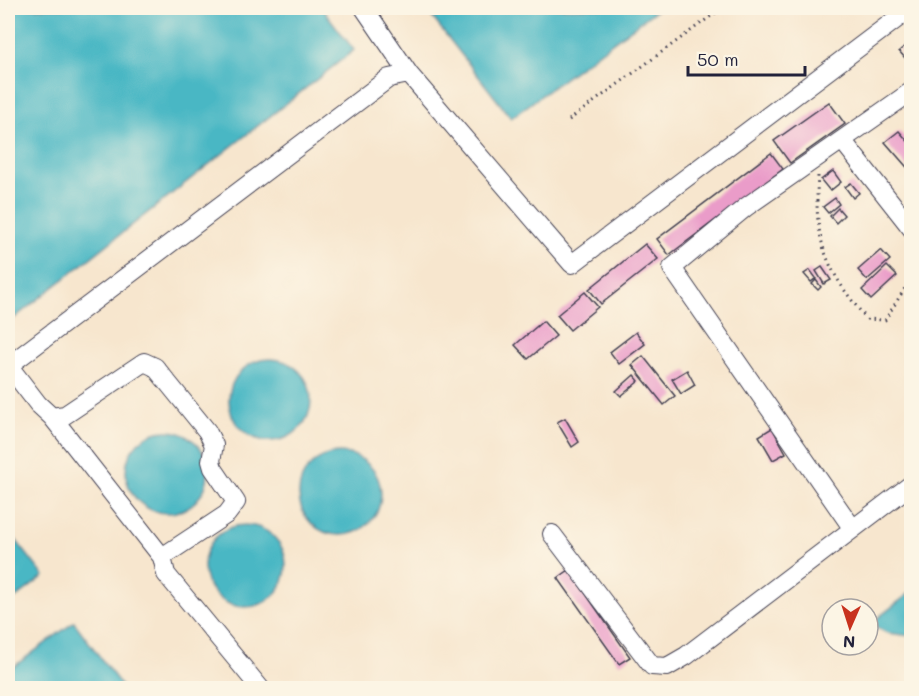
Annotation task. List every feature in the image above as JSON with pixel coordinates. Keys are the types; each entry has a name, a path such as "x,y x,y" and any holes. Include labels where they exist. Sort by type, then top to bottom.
{"lane":[{"path":"364,8 409,74 572,264 911,8"},
{"path":"260,688 166,574 162,558 52,417 38,404 8,365 390,78 409,74"},
{"path":"853,529 765,398 672,268 746,207 912,92"},
{"path":"842,140 912,229"},
{"path":"52,417 65,415 144,362 155,368 207,431 214,445 211,461 213,468 236,502 227,514 162,558"},
{"path":"552,534 652,666 667,667 686,656 912,484"}],"path":[{"path":"569,120 722,8"},
{"path":"819,156 815,209 823,252 848,296 867,319 885,320 912,277"}],"water":[{"path":"8,8 322,8 354,50 8,323"},
{"path":"425,8 659,8 511,118"},
{"path":"270,359 286,362 299,371 308,384 311,400 308,416 299,429 286,438 270,441 254,438 241,429 232,416 229,400 232,384 241,371 254,362"},
{"path":"167,431 183,434 196,443 205,456 208,472 205,488 196,501 183,510 167,513 151,510 138,501 129,488 126,472 129,456 138,443 151,434"},
{"path":"340,453 356,456 369,465 378,478 381,494 378,510 369,523 356,532 340,535 324,532 311,523 302,510 299,494 302,478 311,465 324,456"},
{"path":"245,525 261,528 274,537 283,550 286,566 283,582 274,595 261,604 245,607 229,604 216,595 207,582 204,566 207,550 216,537 229,528"},
{"path":"8,530 44,576 8,604"},
{"path":"911,592 911,636 887,633 880,629 880,616"},
{"path":"74,622 123,688 8,688 8,671"}],"building":[{"path":"912,40 912,66 899,51"},
{"path":"829,102 845,124 790,163 774,141"},
{"path":"899,131 912,146 912,173 885,142"},
{"path":"771,153 783,169 669,255 657,239"},
{"path":"833,171 841,182 830,191 821,180"},
{"path":"851,183 859,193 853,198 845,187"},
{"path":"835,198 839,204 828,213 823,207"},
{"path":"838,208 844,215 836,223 830,216"},
{"path":"645,244 658,259 601,304 589,289"},
{"path":"881,250 890,260 867,280 858,270"},
{"path":"887,266 897,276 871,300 862,290"},
{"path":"822,267 831,280 824,284 816,271"},
{"path":"810,270 816,278 811,282 804,274"},
{"path":"816,280 821,287 818,290 812,284"},
{"path":"585,292 598,307 570,330 557,315"},
{"path":"543,321 556,336 528,359 515,345"},
{"path":"636,332 645,344 619,364 610,352"},
{"path":"643,356 675,396 664,405 632,365"},
{"path":"687,370 695,385 681,394 672,379"},
{"path":"634,375 639,381 621,396 616,391"},
{"path":"565,418 579,442 572,447 557,422"},
{"path":"772,428 786,453 773,460 759,436"},
{"path":"569,570 630,657 619,664 558,578"}]}
